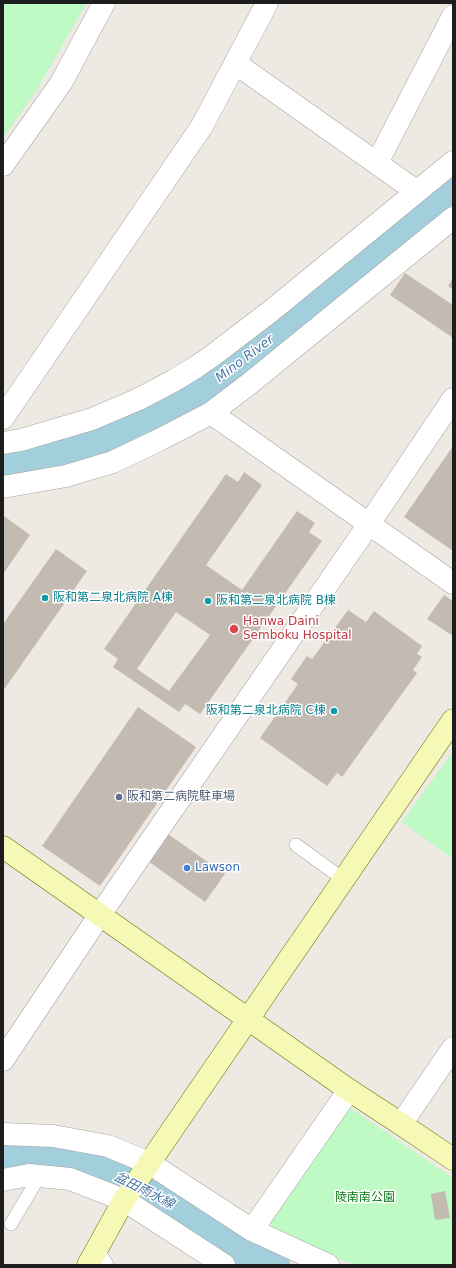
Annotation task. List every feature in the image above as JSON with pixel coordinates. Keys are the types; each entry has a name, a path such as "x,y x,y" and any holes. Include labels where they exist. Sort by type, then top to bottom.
{"street":[{"path":"3,165 61,83 104,3"},
{"path":"3,418 202,126 267,3"},
{"path":"377,163 453,16"},
{"path":"235,63 416,191"},
{"path":"3,443 21,440 92,419 139,399 172,382 212,356 271,311 453,162"},
{"path":"3,487 66,476 113,462 211,413 249,384 453,218"},
{"path":"3,1060 99,916 453,400"},
{"path":"211,413 453,583"},
{"path":"98,1260 127,1195 453,720"},
{"path":"3,847 99,916 349,1090 453,1159"},
{"path":"401,1124 453,1048"},
{"path":"252,1230 349,1090"},
{"path":"3,1134 53,1136 108,1146 252,1230 328,1265"},
{"path":"3,1180 29,1175 40,1175 70,1179 127,1195 224,1265"}],"lane":[{"path":"296,845 343,879"},
{"path":"11,1224 40,1175"}],"green space":[{"path":"3,3 87,3 36,91 3,138"},
{"path":"453,751 453,859 402,822"},
{"name":"陵南南公園","path":"352,1109 453,1178 453,1265 361,1265 337,1259 272,1228 270,1218 343,1111"}],"building":[{"path":"405,273 453,305 453,338 390,295"},
{"path":"453,278 453,290 448,286"},
{"path":"453,446 453,551 404,517"},
{"name":"阪和第二泉北病院 B棟","path":"244,472 262,485 206,565 242,590 297,511 315,523 309,532 322,541 200,714 185,704 179,712 113,667 118,659 104,649 226,474 238,482","holes":["176,612 210,635 169,691 137,669"]},
{"path":"4,516 30,535 3,574 3,518"},
{"name":"阪和第二泉北病院 A棟","path":"56,549 87,571 3,691 3,624"},
{"path":"444,595 453,601 453,636 427,619"},
{"name":"阪和第二泉北病院 C棟","path":"348,610 366,622 374,611 422,646 417,654 422,657 413,670 417,673 342,777 337,773 327,786 260,738 298,684 291,679 307,656 312,659"},
{"name":"阪和第二病院駐車場","path":"138,707 196,747 100,886 42,846"},
{"name":"Lawson","path":"168,834 225,874 205,902 148,861"},
{"path":"445,1191 450,1218 435,1220 431,1194"}],"waterway":[{"name":"Mino River","path":"3,467 24,465 94,445 150,419 216,382 251,356 453,190"},
{"name":"盆田雨水線","path":"3,1159 43,1157 68,1160 120,1176 157,1194 255,1258 271,1265"}],"place":[{"name":"阪和第二泉北病院 A棟","path":"45,598"},
{"name":"阪和第二泉北病院 B棟","path":"208,601"},
{"name":"Hanwa Daini Semboku Hospital","path":"234,629"},
{"name":"阪和第二泉北病院 C棟","path":"334,711"},
{"name":"阪和第二病院駐車場","path":"119,797"},
{"name":"Lawson","path":"187,868"}]}
